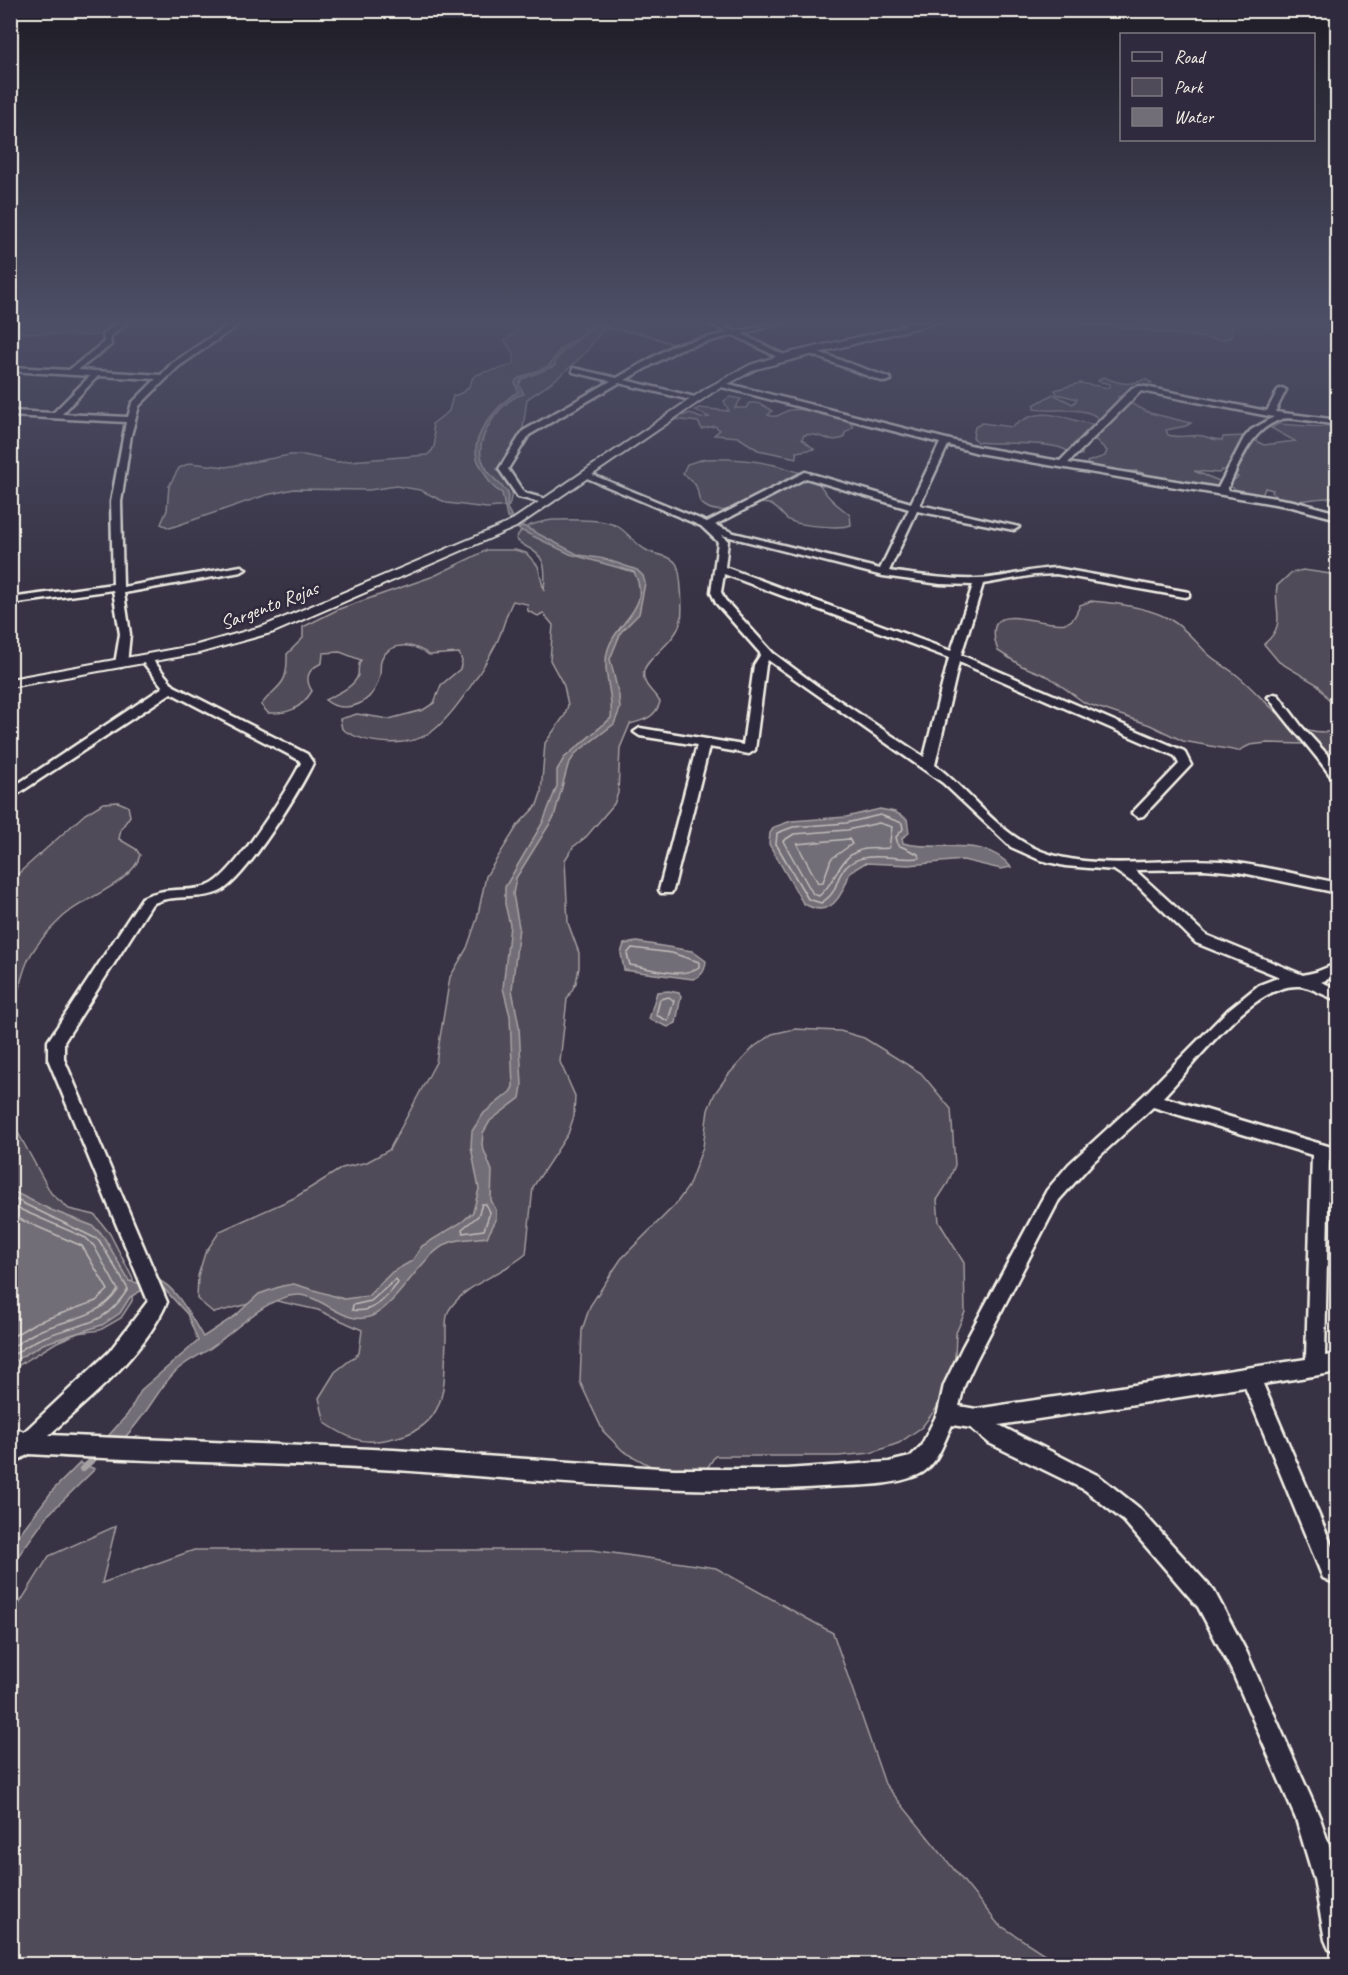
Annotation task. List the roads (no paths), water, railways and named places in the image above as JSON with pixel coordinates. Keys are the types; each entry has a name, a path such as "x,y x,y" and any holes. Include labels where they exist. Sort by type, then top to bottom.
{"street":[{"path":"55,416 59,412"},
{"path":"121,664 125,634 119,588 116,502 133,412"},
{"path":"548,501 521,495 502,469 526,433 563,412"},
{"name":"Sargento Rojas","path":"10,683 147,660 235,641 269,629 512,525 678,412"},
{"path":"830,412 945,442 1293,504 1338,516"},
{"path":"1062,464 1114,412"},
{"path":"1266,412 1338,423"},
{"path":"10,413 130,420"},
{"path":"1221,492 1247,440 1254,432 1282,416"},
{"path":"883,573 945,442"},
{"path":"706,526 805,475 913,507 1014,527"},
{"path":"585,476 731,536 883,573 940,581 979,582 1034,572 1056,571 1185,594"},
{"path":"706,526 723,541 716,592 720,601 767,653 948,781 994,829 1027,851 1047,858 1118,866 1204,865 1244,868 1338,888"},
{"path":"718,567 955,656 1180,754 1185,765 1138,813"},
{"path":"10,601 119,588 241,569"},
{"path":"928,767 955,656 979,582"},
{"path":"640,732 749,750 760,665 767,653"},
{"path":"16,1445 132,1341 158,1302 56,1059 56,1041 147,901 158,894 200,892 218,887 244,856 303,774 307,763 303,757 170,688 147,660"},
{"path":"10,795 170,688"},
{"path":"1274,697 1298,730 1328,762 1338,778"},
{"path":"666,890 704,743"},
{"path":"1118,866 1138,876 1155,891 1182,926 1201,939 1338,995"},
{"path":"16,1445 394,1460 674,1479 786,1479 889,1472 915,1467 928,1453 947,1414 954,1386 969,1354 1053,1195 1066,1175 1151,1100 1218,1030 1265,989 1276,984 1304,982 1324,977 1338,968"},
{"path":"1151,1100 1329,1153 1315,1366"},
{"path":"947,1414 976,1419 1338,1364"},
{"path":"1250,1376 1331,1570 1338,1574"},
{"path":"976,1419 996,1436 1092,1483 1131,1514 1206,1599 1239,1661 1332,1879 1338,1940"}],"water":[{"path":"495,412 498,412 483,438 481,456 492,476 508,493 507,508 512,517 507,518 502,493 491,484 477,460 477,443"},
{"path":"523,526 579,555 605,559 637,570 643,576 645,583 639,614 621,632 610,659 620,709 614,724 576,753 568,765 554,817 516,878 513,894 519,927 512,990 519,1026 522,1086 520,1098 490,1121 483,1133 482,1145 492,1171 491,1200 496,1210 496,1220 487,1237 455,1241 440,1248 430,1256 392,1300 372,1316 353,1318 300,1295 289,1296 266,1306 210,1349 179,1369 124,1438 109,1435 127,1415 142,1389 198,1341 187,1314 156,1280 163,1282 176,1295 203,1337 235,1316 259,1294 282,1286 294,1284 344,1299 368,1296 392,1272 412,1261 422,1246 462,1222 473,1212 479,1189 471,1147 472,1131 484,1113 513,1087 510,1016 503,988 510,925 505,904 505,887 543,822 557,786 557,770 564,758 611,718 606,657 612,639 631,614 639,596 639,585 634,572 570,554 518,529"},
{"path":"880,809 895,812 907,819 909,833 902,838 903,843 917,846 960,846 988,851 1000,857 1011,867 1001,869 963,860 909,865 865,863 850,872 844,889 834,903 828,907 813,908 803,903 769,844 770,833 774,827 791,821 846,817"},
{"path":"637,942 692,951 706,961 704,970 701,975 693,979 624,970 621,953 624,944"},
{"path":"657,992 679,993 681,996 676,1023 668,1027 649,1019"},
{"path":"10,1187 12,1191 51,1210 93,1226 104,1237 129,1281 143,1284 144,1289 130,1297 120,1313 102,1325 43,1344 11,1363"},
{"path":"80,1463 95,1469 48,1515 11,1566 11,1545 53,1490"}],"waterway":[{"path":"82,1469 97,1456"}]}
